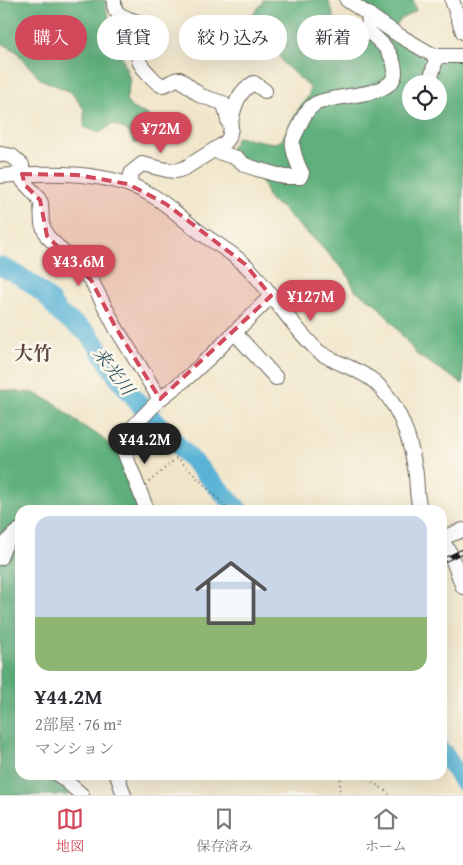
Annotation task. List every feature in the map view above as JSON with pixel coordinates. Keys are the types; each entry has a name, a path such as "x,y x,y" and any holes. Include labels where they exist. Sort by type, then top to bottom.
{"street":[{"path":"114,0 114,9 118,14 139,21 147,29 147,39 138,57 140,64 161,85 180,79 201,96 223,103 226,110 226,121 231,128"},
{"path":"452,0 463,32"},
{"path":"351,1 400,36 437,56 463,56"},
{"path":"214,151 237,158 245,166 257,170 285,177 300,178 302,173 297,165 292,142 302,120 314,105 329,99 348,95 376,92 391,83 395,76 394,64 390,55 380,41 368,31 368,14"},
{"path":"432,75 437,56"},
{"path":"128,184 132,172 142,164 176,170 191,166 214,151 229,138 234,107 245,88 254,83 265,91"},
{"path":"0,154 12,156 22,165 25,185 40,200 42,224 47,236 91,280 158,401"},
{"path":"0,176 37,173 77,174 128,184 166,204 199,232 245,264 318,351 327,358 375,382 393,404 402,421 415,468 420,505"},
{"path":"145,505 122,443 126,434 158,401 186,378 271,296"},
{"path":"235,332 276,378"},
{"path":"447,538 463,530"},
{"path":"0,558 5,544 15,533"},
{"path":"447,548 463,587"},
{"path":"65,780 82,795"},
{"path":"120,780 124,795"}],"path":[{"path":"140,419 224,505"},
{"path":"140,491 178,457"},
{"path":"339,795 340,780"},
{"path":"368,780 390,795"}],"highlighted area":[{"path":"22,174 77,175 128,184 166,204 245,264 271,296 160,399 116,328 91,280 47,236 40,200 25,185"}],"green space":[{"path":"0,0 107,0 105,5 108,15 97,15 97,60 123,60 130,80 126,101 132,108 148,115 149,124 147,132 135,144 128,131 113,124 99,133 84,127 84,109 71,92 40,79 24,60 87,60 87,15 15,15 15,50 0,42"},
{"path":"262,0 328,0 333,15 297,15 297,60 369,60 369,24 373,22 362,5 362,0 413,0 416,11 401,19 394,28 400,39 463,60 463,384 417,355 376,304 355,290 347,274 317,242 282,208 270,201 261,179 240,165 231,149 237,137 274,143 282,140 299,108 309,95 310,87 282,60 287,60 287,15 253,15 263,2"},
{"path":"0,390 33,393 55,403 80,424 101,437 118,453 144,505 15,505 15,780 54,780 70,795 0,795"}],"waterway":[{"name":"来光川","path":"0,266 32,284 48,298 59,313 87,333 117,377 142,407 234,505"},
{"name":"来光川","path":"447,758 463,782"}],"railway":[{"path":"447,559 463,551"}],"district":[{"name":"大竹","path":"33,353"}]}
